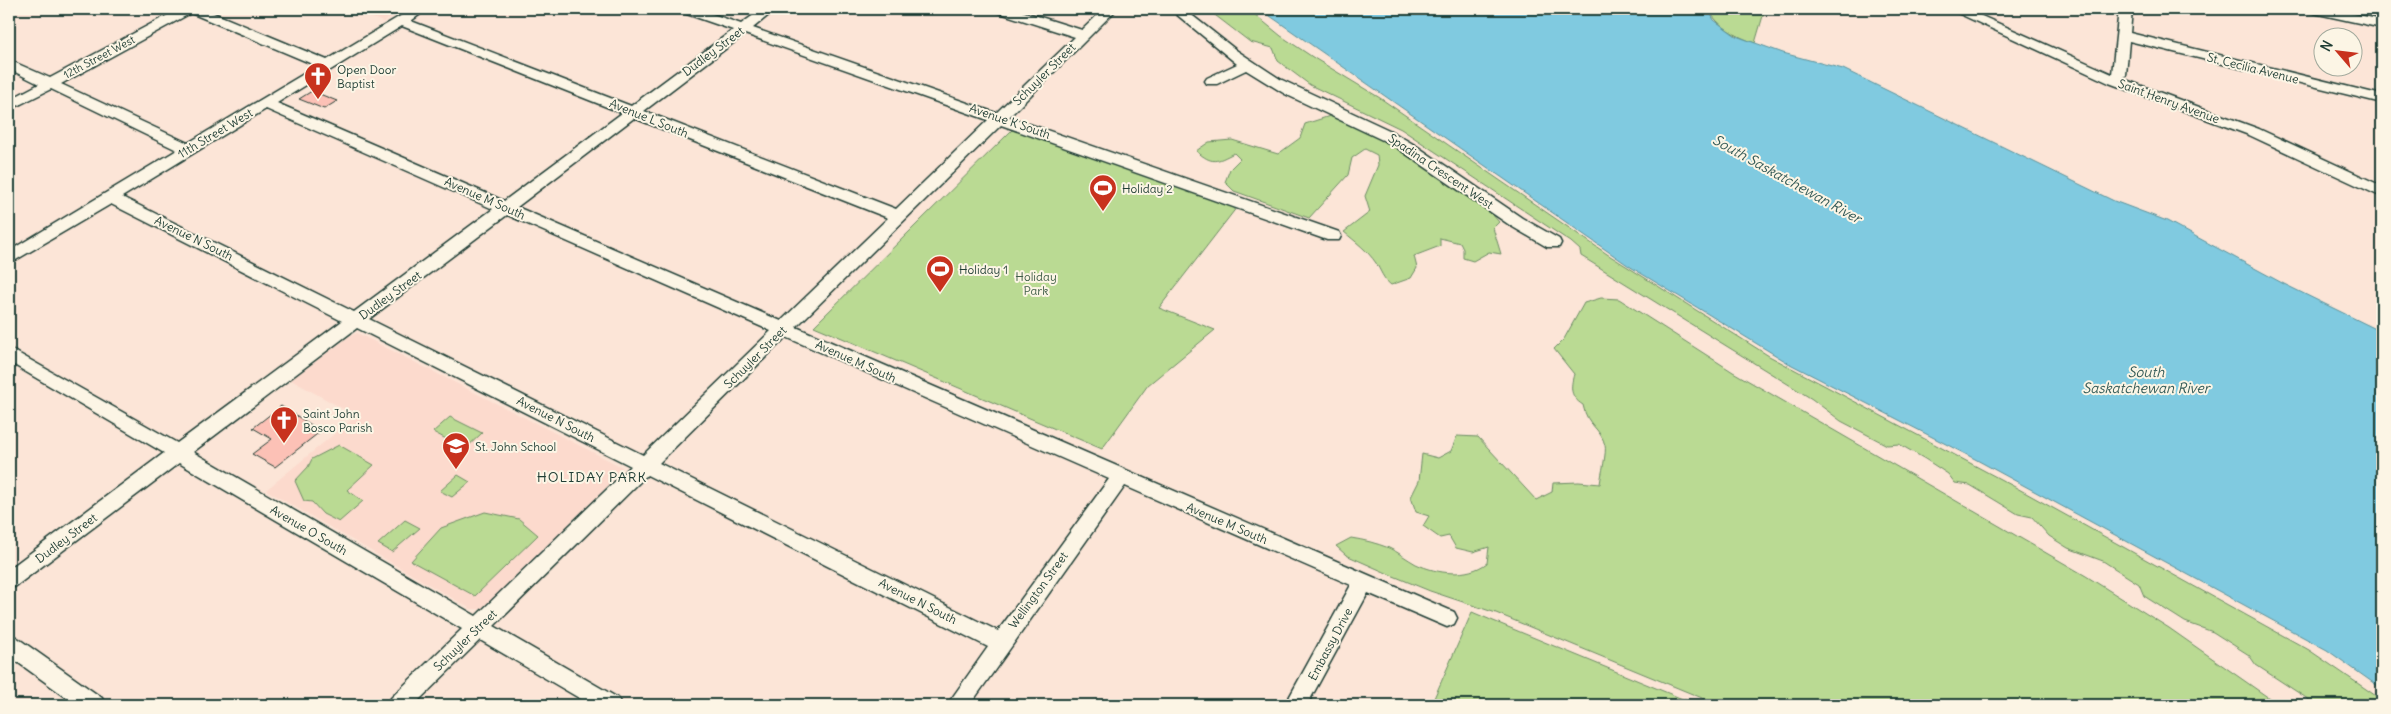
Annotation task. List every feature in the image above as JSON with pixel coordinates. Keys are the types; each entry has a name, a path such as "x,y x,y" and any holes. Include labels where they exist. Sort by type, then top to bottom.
{"street":[{"path":"191,9 328,65"},
{"name":"12th Street West","path":"9,106 191,9"},
{"name":"11th Street West","path":"9,258 421,9"},
{"name":"Avenue K South","path":"686,9 1333,236"},
{"name":"Dudley Street","path":"9,580 770,9"},
{"path":"1002,9 1083,35"},
{"name":"Schuyler Street","path":"399,705 1111,9"},
{"name":"Spadina Crescent West","path":"1176,9 1246,65 1289,90 1386,134 1414,150 1507,215 1553,243"},
{"name":"Saint Henry Avenue","path":"1956,9 2114,80 2254,132 2382,192"},
{"path":"2114,80 2119,76 2126,9"},
{"path":"2314,9 2382,24"},
{"name":"Avenue L South","path":"400,21 634,111 898,216"},
{"name":"St. Cecilia Avenue","path":"2124,36 2382,99"},
{"path":"9,64 187,149"},
{"path":"1212,81 1246,65"},
{"name":"Avenue M South","path":"266,103 1447,618"},
{"name":"Avenue N South","path":"110,197 647,464 1001,643"},
{"path":"9,239 25,248"},
{"name":"Avenue O South","path":"9,354 610,705"},
{"name":"Wellington Street","path":"958,705 1121,477"},
{"name":"Embassy Drive","path":"1296,705 1363,582"},
{"path":"9,644 94,705"}],"shaded area":[{"path":"368,9 406,9 383,22 360,13"},
{"name":"St. John School","path":"357,333 622,467 621,473 481,609 471,609 266,490 356,416 291,380 350,336"}],"green space":[{"path":"1207,9 1248,9 1281,36 1380,98 1607,254 1769,356 2015,487 2309,650 2382,700 2382,705 2317,705 2256,665 2249,655 2213,632 2185,622 2144,596 2139,584 2103,561 2068,548 2049,536 2032,517 2018,514 1970,485 1955,483 1948,474 1899,444 1887,445 1841,421 1812,399 1581,256 1580,250 1571,242 1401,129 1310,85 1278,61 1273,48 1250,42"},
{"path":"1708,9 1765,9 1755,43 1722,26"},
{"path":"1333,115 1399,147 1492,214 1499,222 1493,228 1501,254 1489,252 1473,261 1463,258 1463,249 1460,243 1440,238 1440,246 1414,256 1417,268 1411,278 1391,285 1384,278 1369,254 1344,232 1370,212 1365,196 1378,165 1377,155 1365,149 1352,158 1348,175 1309,218 1234,191 1225,182 1230,169 1240,159 1234,153 1215,161 1196,151 1209,142 1232,140 1278,154 1300,138 1305,124"},
{"name":"Holiday Park","path":"1013,129 1237,207 1159,308 1215,330 1148,385 1102,449 814,326"},
{"path":"1601,298 1619,299 1733,372 2086,576 2169,628 2279,705 1719,705 1496,613 1430,591 1391,575 1346,555 1336,546 1351,538 1365,541 1396,551 1416,564 1443,572 1462,573 1479,568 1487,563 1489,547 1473,552 1456,548 1449,536 1440,538 1423,526 1429,516 1416,512 1411,497 1419,481 1422,454 1438,458 1451,451 1457,436 1478,437 1536,500 1552,492 1553,483 1579,482 1600,484 1605,458 1603,439 1587,418 1583,405 1573,395 1572,384 1574,374 1554,349 1564,339 1584,303"},
{"path":"450,417 482,433 465,449 433,432"},
{"path":"339,445 374,465 347,490 363,501 339,522 323,514 312,502 304,501 295,481 308,467 312,459"},
{"path":"458,475 470,482 452,497 440,491"},
{"path":"485,512 519,519 538,535 475,596 411,561 441,528"},
{"path":"405,520 420,528 392,552 378,544"},
{"path":"1472,612 1491,620 1697,705 1431,705"}],"water":[{"name":"South Saskatchewan River","path":"1260,9 1708,9 1714,20 1736,36 1783,53 1843,69 2114,201 2167,221 2284,284 2382,332 2382,689 2327,650 1975,459 1790,364 1629,266"}],"building":[{"name":"Open Door Baptist","path":"312,91 337,101 324,109 299,99"},
{"name":"Saint John Bosco Parish","path":"281,406 321,431 275,467 252,454 272,439 253,428"}],"place":[{"name":"Open Door Baptist","path":"318,100"},
{"name":"Holiday 2","path":"1103,212"},
{"name":"Holiday 1","path":"940,293"},
{"name":"Saint John Bosco Parish","path":"284,444"},
{"name":"St. John School","path":"456,470"}],"district":[{"name":"HOLIDAY PARK","path":"592,477"}]}
